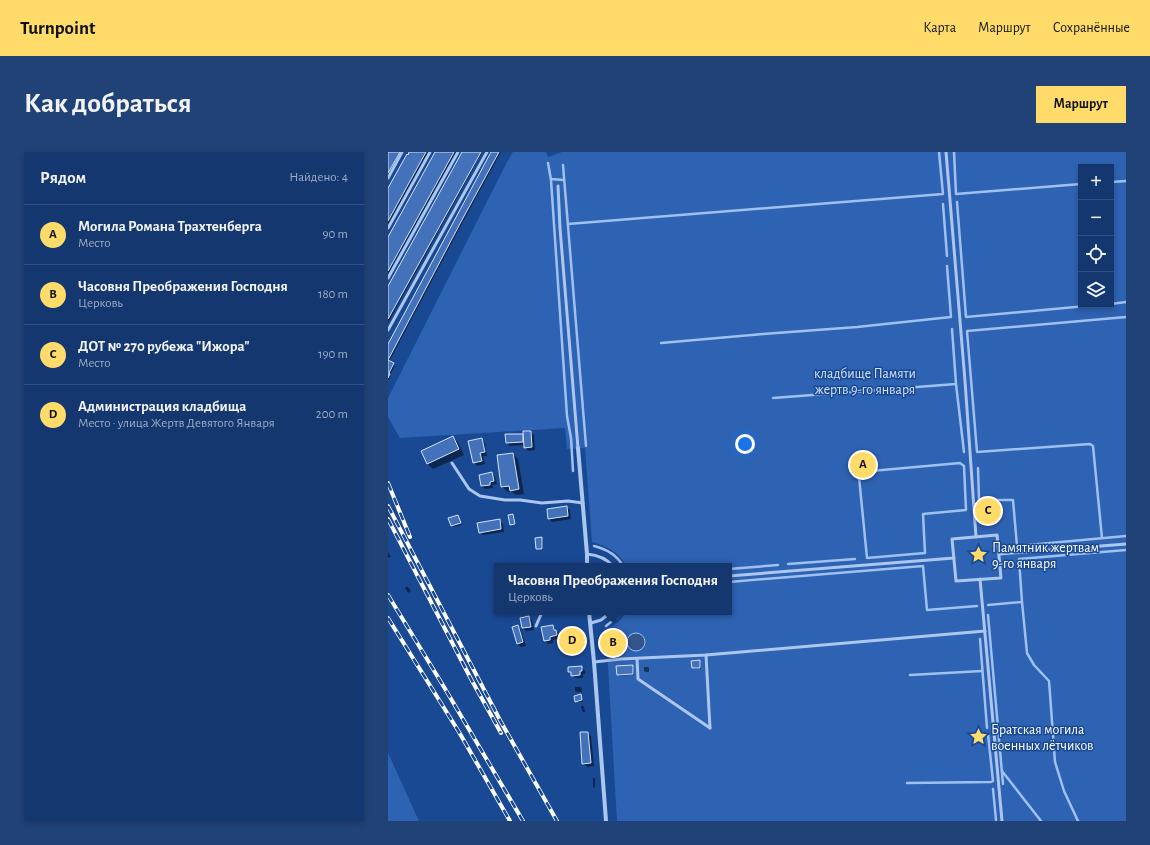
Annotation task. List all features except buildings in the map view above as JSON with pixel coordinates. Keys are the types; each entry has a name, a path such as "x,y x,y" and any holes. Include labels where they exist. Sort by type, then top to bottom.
{"street":[{"path":"578,448 587,563"},
{"path":"589,615 606,821"}],"lane":[{"path":"388,178 402,152"},
{"path":"388,228 430,152"},
{"path":"388,278 458,152"},
{"path":"388,330 487,152"},
{"path":"946,152 966,389 976,537"},
{"path":"558,186 560,228 578,448"},
{"path":"452,463 469,489 480,496 542,503 568,501 583,503"},
{"path":"997,535 999,554 1001,578 956,582 952,539 997,535"},
{"path":"999,554 1126,544"},
{"path":"587,554 599,556 610,563"},
{"path":"732,576 954,558"},
{"path":"980,579 1002,821"},
{"path":"536,626 541,615"},
{"path":"590,622 601,620 607,615"},
{"path":"594,662 621,659 706,655 985,632"},
{"path":"637,659 638,679 710,728 706,655"}],"green space":[{"name":"кладбище Памяти жертв 9-го января","path":"513,152 546,152 548,157 562,152 1126,152 1126,821 617,821 606,631 624,615 732,615 732,563 624,563 612,550 603,545 592,542 585,448 567,449 565,428 400,438 388,417 388,398"},
{"path":"388,753 419,821 388,821"}],"shaded area":[{"path":"636,633 642,636 645,642 642,648 636,651 630,648 627,642 630,636"}],"waterway":[{"path":"568,224 943,194 939,152"},
{"path":"954,152 956,194 1078,184"},
{"path":"548,163 551,180 567,416 571,438 573,471"},
{"path":"563,165 586,446"},
{"path":"551,179 564,180"},
{"path":"1114,182 1126,181"},
{"path":"957,202 966,317 1078,307"},
{"path":"943,204 947,256"},
{"path":"661,343 857,327 951,317 947,266"},
{"path":"1114,304 1126,302"},
{"path":"1102,538 1093,446 1090,444 977,452 967,331 1126,317"},
{"path":"952,329 956,384 964,452"},
{"path":"773,398 956,384"},
{"path":"859,477 867,558 925,553 923,514 966,510 964,466 960,463 860,472"},
{"path":"978,468 979,500 1013,500 1017,546 1126,536"},
{"path":"594,546 611,553 622,563"},
{"path":"988,605 1022,602 1019,559 1126,550"},
{"path":"788,564 855,559"},
{"path":"732,569 778,565"},
{"path":"732,582 923,566 927,610 977,606"},
{"path":"1022,602 1027,653 1034,665 1049,681 1055,762 1064,791 1078,821"},
{"path":"606,626 619,615"},
{"path":"988,615 1003,784"},
{"path":"980,639 987,728"},
{"path":"910,675 982,671"},
{"path":"907,783 993,781 988,734"},
{"path":"1002,771 1041,821"},
{"path":"993,789 996,820"}],"railway":[{"path":"388,483 410,537"},
{"path":"388,506 501,722 557,821"},
{"path":"388,519 471,679 501,733"},
{"path":"388,595 523,821"},
{"path":"388,618 459,732 510,821"}],"place":[{"name":"Могила Романа Трахтенберга","path":"863,465"},
{"name":"ДОТ № 270 рубежа \"Ижора\"","path":"988,511"},
{"name":"Памятник жертвам 9-го января","path":"979,555"},
{"name":"Администрация кладбища","path":"572,641"},
{"name":"Часовня Преображения Господня","path":"613,643"},
{"name":"Братская могила военных лётчиков","path":"978,737"}]}
